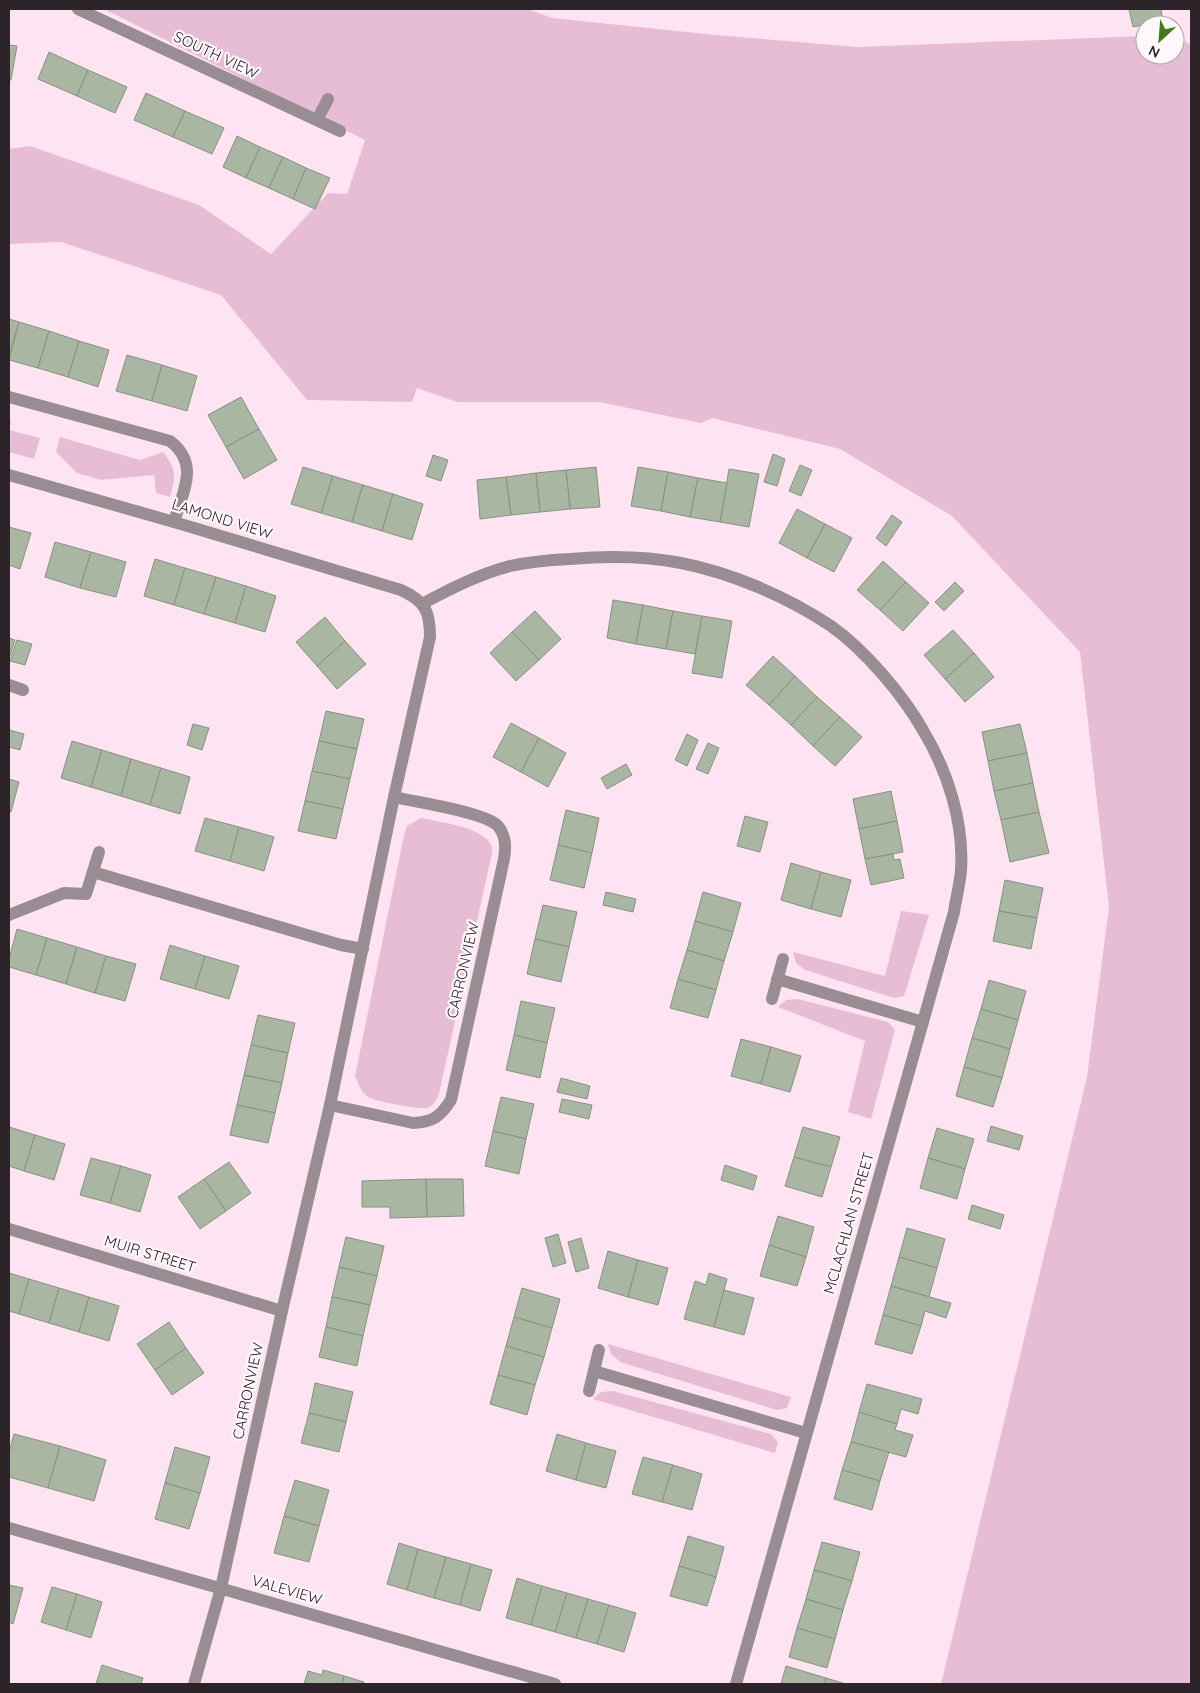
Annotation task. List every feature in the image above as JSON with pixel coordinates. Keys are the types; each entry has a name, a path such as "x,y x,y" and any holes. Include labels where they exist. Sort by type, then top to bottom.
{"street":[{"name":"SOUTH VIEW","path":"78,9 340,131"},
{"path":"317,120 328,99"},
{"path":"9,397 170,441 179,448 186,458 189,470 174,522"},
{"name":"LAMOND VIEW","path":"9,475 401,590 414,596 422,604"},
{"name":"MCLACHLAN STREET","path":"422,604 481,575 511,566 551,560 597,557 681,563 755,586 798,606 832,627 870,661 916,716 937,752 950,791 959,830 961,870 954,912 736,1684"},
{"name":"CARRONVIEW","path":"194,1684 221,1588 330,1105 394,797 430,637 430,619 422,604"},
{"path":"9,685 23,690"},
{"name":"CARRONVIEW","path":"330,1105 413,1123 435,1119 444,1111 451,1100 504,859 506,845 503,834 496,824 483,817 394,797"},
{"path":"9,915 64,893 86,894 99,852"},
{"path":"93,872 341,945 363,949"},
{"path":"772,999 783,959"},
{"path":"777,979 924,1022"},
{"name":"MUIR STREET","path":"9,1228 282,1311"},
{"path":"589,1391 599,1350"},
{"path":"594,1371 806,1433"},
{"name":"VALEVIEW","path":"9,1528 555,1684"}],"shaded area":[{"path":"104,9 528,9 552,18 858,47 1135,36 1135,65 1185,65 1185,42 1191,45 1191,1684 941,1684 1087,1077 1109,907 1080,652 952,516 840,449 712,418 701,423 599,402 457,402 417,388 412,402 307,400 221,295 61,242 9,244 9,149 30,146 199,205 271,254 328,193 347,194 365,140"},
{"path":"9,430 40,438 34,459 9,452"},
{"path":"60,437 140,460 163,452 171,464 174,473 170,497 156,493 154,475 101,480 77,473 56,452"},
{"path":"421,818 460,826 479,834 491,845 492,852 439,1094 431,1106 427,1108 398,1105 370,1098 363,1091 355,1076 404,835 407,826"},
{"path":"901,911 929,915 904,996 894,998 805,970 796,963 793,952 885,976"},
{"path":"798,999 888,1022 895,1030 871,1119 848,1112 865,1041 778,1007 786,1000"},
{"path":"608,1344 791,1397 787,1408 777,1410 620,1362 611,1354"},
{"path":"613,1391 771,1434 778,1442 775,1453 593,1399 601,1392"}],"building":[{"path":"1129,9 1161,9 1162,15 1135,15 1135,27 1133,27"},
{"path":"9,45 17,46 11,80 9,80"},
{"path":"49,52 88,70 77,96 38,79"},
{"path":"88,70 127,87 115,113 77,96"},
{"path":"146,93 185,111 173,137 134,120"},
{"path":"185,111 224,128 212,154 173,137"},
{"path":"237,136 260,147 246,178 223,167"},
{"path":"260,147 283,157 269,188 246,178"},
{"path":"283,157 306,168 293,199 269,188"},
{"path":"306,168 330,178 315,209 293,199"},
{"path":"9,319 19,322 9,355"},
{"path":"19,322 49,331 38,368 9,360"},
{"path":"49,331 79,341 68,377 38,368"},
{"path":"79,341 109,350 98,387 68,377"},
{"path":"127,355 162,365 152,401 116,391"},
{"path":"162,365 197,376 187,411 152,401"},
{"path":"241,397 259,429 226,447 208,415"},
{"path":"259,429 277,460 244,479 226,447"},
{"path":"773,454 785,459 777,486 764,482"},
{"path":"433,455 448,460 441,481 426,476"},
{"path":"800,465 812,470 801,496 789,491"},
{"path":"303,467 333,476 321,513 291,504"},
{"path":"596,467 600,507 570,509 566,470"},
{"path":"638,467 668,472 661,511 631,506"},
{"path":"729,469 759,474 749,527 720,522"},
{"path":"566,470 570,509 540,512 536,473"},
{"path":"668,472 698,478 690,517 661,511"},
{"path":"536,473 540,512 511,515 506,477"},
{"path":"333,476 363,485 352,522 321,513"},
{"path":"506,477 511,515 480,519 477,480"},
{"path":"698,478 727,483 720,522 690,517"},
{"path":"363,485 393,494 382,531 352,522"},
{"path":"393,494 423,504 412,540 382,531"},
{"path":"797,509 825,524 807,558 779,543"},
{"path":"892,515 902,522 886,546 876,538"},
{"path":"825,524 852,538 834,572 807,558"},
{"path":"9,527 31,533 20,569 9,565"},
{"path":"55,542 91,552 80,588 45,577"},
{"path":"91,552 126,562 116,597 80,588"},
{"path":"155,559 185,568 174,605 144,596"},
{"path":"883,561 906,582 880,610 857,590"},
{"path":"185,568 216,577 204,614 174,605"},
{"path":"216,577 246,586 235,623 204,614"},
{"path":"906,582 929,603 903,631 880,610"},
{"path":"955,582 964,591 944,611 935,602"},
{"path":"246,586 276,596 265,632 235,623"},
{"path":"613,600 643,605 636,644 607,638"},
{"path":"643,605 673,611 666,649 636,644"},
{"path":"535,611 561,639 539,660 512,632"},
{"path":"673,611 702,616 695,654 666,649"},
{"path":"702,616 732,621 722,678 692,673"},
{"path":"325,617 345,641 317,666 296,642"},
{"path":"953,630 974,653 945,679 924,655"},
{"path":"512,632 539,660 516,681 490,653"},
{"path":"9,638 15,640 9,659"},
{"path":"17,640 32,644 25,665 10,661"},
{"path":"345,641 366,664 337,689 317,666"},
{"path":"974,653 994,677 965,702 945,679"},
{"path":"773,656 795,676 769,705 746,685"},
{"path":"795,676 817,697 791,725 769,705"},
{"path":"817,697 840,717 813,746 791,725"},
{"path":"326,711 364,719 357,749 319,741"},
{"path":"840,717 862,737 835,766 813,746"},
{"path":"511,723 539,738 521,772 493,757"},
{"path":"193,724 209,728 202,750 187,745"},
{"path":"1020,724 1027,753 988,761 982,732"},
{"path":"9,730 24,734 20,750 9,747"},
{"path":"687,734 698,740 687,766 675,760"},
{"path":"539,738 566,753 548,787 521,772"},
{"path":"72,741 102,750 91,787 61,778"},
{"path":"319,741 357,749 350,779 312,771"},
{"path":"708,743 719,748 708,774 696,769"},
{"path":"102,750 131,759 121,796 91,787"},
{"path":"1027,753 1033,783 994,791 988,761"},
{"path":"131,759 161,768 150,805 121,796"},
{"path":"626,764 632,775 607,789 601,778"},
{"path":"161,768 190,777 180,814 150,805"},
{"path":"312,771 350,779 343,809 305,801"},
{"path":"9,779 19,782 11,812 9,811"},
{"path":"1033,783 1039,812 1001,820 994,791"},
{"path":"891,791 897,821 859,829 853,799"},
{"path":"305,801 343,809 336,839 298,831"},
{"path":"566,810 599,818 592,853 558,845"},
{"path":"1039,812 1049,853 1010,862 1001,820"},
{"path":"745,816 768,822 760,852 737,846"},
{"path":"205,818 239,827 230,861 195,851"},
{"path":"897,821 903,852 865,859 859,829"},
{"path":"239,827 274,837 264,871 230,861"},
{"path":"558,845 592,853 584,888 550,880"},
{"path":"893,854 894,860 900,859 904,878 871,885 865,859"},
{"path":"791,863 821,872 811,909 781,900"},
{"path":"821,872 851,880 841,917 811,909"},
{"path":"1005,880 1043,888 1037,918 999,911"},
{"path":"606,892 636,899 633,912 603,905"},
{"path":"703,892 741,903 733,932 695,921"},
{"path":"543,905 577,912 569,947 535,939"},
{"path":"999,911 1037,918 1031,949 993,941"},
{"path":"695,921 733,932 724,961 687,950"},
{"path":"17,929 47,938 36,975 9,967 9,959"},
{"path":"47,938 77,947 66,984 36,975"},
{"path":"535,939 569,947 561,982 527,974"},
{"path":"170,945 205,956 195,989 160,979"},
{"path":"77,947 106,956 95,993 66,984"},
{"path":"687,950 724,961 716,990 678,979"},
{"path":"106,956 136,964 125,1001 95,993"},
{"path":"205,956 239,966 229,999 195,989"},
{"path":"678,979 716,990 708,1018 670,1008"},
{"path":"989,980 1026,991 1018,1020 981,1009"},
{"path":"521,1001 555,1008 547,1043 514,1035"},
{"path":"981,1009 1018,1020 1010,1049 972,1038"},
{"path":"258,1015 295,1023 288,1053 251,1045"},
{"path":"514,1035 547,1043 540,1078 506,1070"},
{"path":"972,1038 1010,1049 1002,1078 964,1067"},
{"path":"741,1039 771,1047 761,1084 731,1076"},
{"path":"251,1045 288,1053 282,1083 244,1075"},
{"path":"771,1047 801,1056 790,1092 761,1084"},
{"path":"964,1067 1002,1078 993,1107 956,1096"},
{"path":"244,1075 282,1083 275,1113 237,1105"},
{"path":"561,1078 590,1086 587,1099 557,1092"},
{"path":"501,1097 534,1104 526,1139 493,1131"},
{"path":"562,1099 592,1105 589,1119 559,1112"},
{"path":"237,1105 275,1113 268,1143 230,1135"},
{"path":"991,1126 1023,1136 1019,1150 987,1141"},
{"path":"9,1127 35,1135 24,1171 9,1166"},
{"path":"803,1127 840,1137 831,1167 794,1157"},
{"path":"937,1128 974,1139 965,1169 928,1158"},
{"path":"493,1131 526,1139 519,1174 485,1166"},
{"path":"35,1135 65,1144 54,1180 24,1171"},
{"path":"794,1157 831,1167 822,1197 785,1186"},
{"path":"91,1158 121,1166 110,1203 80,1195"},
{"path":"928,1158 965,1169 957,1199 920,1188"},
{"path":"229,1162 251,1193 226,1211 204,1179"},
{"path":"725,1165 757,1176 753,1190 721,1180"},
{"path":"121,1166 151,1175 140,1212 110,1203"},
{"path":"204,1179 226,1211 200,1229 178,1197"},
{"path":"426,1179 463,1179 464,1216 427,1217"},
{"path":"426,1179 427,1217 390,1218 390,1207 362,1207 362,1181"},
{"path":"972,1205 1004,1215 1000,1229 968,1219"},
{"path":"778,1216 814,1227 806,1257 769,1245"},
{"path":"907,1228 945,1239 937,1268 899,1257"},
{"path":"558,1234 566,1263 553,1267 545,1238"},
{"path":"346,1237 384,1246 377,1276 339,1267"},
{"path":"581,1238 589,1268 576,1272 568,1242"},
{"path":"769,1245 806,1257 797,1286 760,1276"},
{"path":"608,1251 638,1260 628,1297 598,1288"},
{"path":"899,1257 937,1268 929,1297 891,1286"},
{"path":"638,1260 668,1268 658,1305 628,1297"},
{"path":"339,1267 377,1276 370,1305 332,1297"},
{"path":"9,1273 29,1279 19,1314 9,1311"},
{"path":"709,1273 727,1279 714,1327 684,1319 695,1281 706,1285"},
{"path":"29,1279 59,1288 49,1323 19,1314"},
{"path":"891,1286 951,1303 946,1318 925,1311 921,1326 883,1315"},
{"path":"59,1288 89,1297 79,1332 49,1323"},
{"path":"522,1288 560,1299 552,1328 514,1317"},
{"path":"724,1290 754,1298 744,1335 714,1327"},
{"path":"89,1297 119,1306 109,1341 79,1332"},
{"path":"332,1297 370,1305 363,1336 326,1327"},
{"path":"883,1315 921,1326 912,1354 875,1344"},
{"path":"514,1317 552,1328 544,1357 506,1346"},
{"path":"169,1322 186,1348 155,1370 137,1344"},
{"path":"326,1327 363,1336 357,1366 319,1357"},
{"path":"506,1346 544,1357 535,1385 498,1375"},
{"path":"186,1348 204,1373 172,1395 155,1370"},
{"path":"498,1375 535,1385 527,1415 490,1404"},
{"path":"315,1383 353,1392 346,1422 309,1413"},
{"path":"867,1384 922,1399 918,1414 901,1409 897,1424 859,1412"},
{"path":"859,1412 897,1424 895,1430 913,1435 906,1457 851,1442"},
{"path":"309,1413 346,1422 339,1452 301,1443"},
{"path":"14,1434 60,1446 48,1488 9,1477 9,1453"},
{"path":"557,1434 586,1443 576,1480 546,1471"},
{"path":"851,1442 889,1452 880,1481 842,1470"},
{"path":"586,1443 616,1451 606,1488 576,1480"},
{"path":"60,1446 106,1460 94,1501 48,1488"},
{"path":"175,1447 210,1457 200,1493 165,1483"},
{"path":"643,1457 673,1465 662,1502 632,1494"},
{"path":"673,1465 702,1474 692,1510 662,1502"},
{"path":"842,1470 880,1481 872,1510 834,1499"},
{"path":"295,1480 329,1490 319,1526 284,1516"},
{"path":"165,1483 200,1493 189,1529 155,1519"},
{"path":"284,1516 319,1526 309,1562 274,1553"},
{"path":"688,1536 724,1547 716,1577 679,1566"},
{"path":"822,1542 860,1552 852,1581 814,1570"},
{"path":"399,1543 418,1549 407,1590 387,1584"},
{"path":"418,1549 446,1557 434,1598 407,1590"},
{"path":"446,1557 471,1564 460,1605 434,1598"},
{"path":"471,1564 492,1570 480,1611 460,1605"},
{"path":"679,1566 716,1577 707,1606 670,1596"},
{"path":"814,1570 852,1581 843,1610 806,1599"},
{"path":"517,1578 542,1586 531,1625 506,1618"},
{"path":"9,1585 23,1588 13,1624 9,1622"},
{"path":"542,1586 567,1593 555,1632 531,1625"},
{"path":"52,1587 77,1594 66,1630 41,1622"},
{"path":"567,1593 588,1599 576,1638 555,1632"},
{"path":"77,1594 102,1602 91,1638 66,1630"},
{"path":"588,1599 609,1605 597,1644 576,1638"},
{"path":"806,1599 843,1610 835,1639 797,1628"},
{"path":"609,1605 636,1613 624,1652 597,1644"},
{"path":"797,1628 835,1639 827,1668 789,1657"},
{"path":"102,1665 143,1678 141,1684 96,1684"},
{"path":"786,1666 826,1678 825,1684 781,1684"},
{"path":"323,1670 344,1676 342,1684 304,1684 308,1671 322,1675"},
{"path":"344,1676 364,1682 363,1684 342,1684"},
{"path":"826,1678 846,1684 825,1684"}]}
